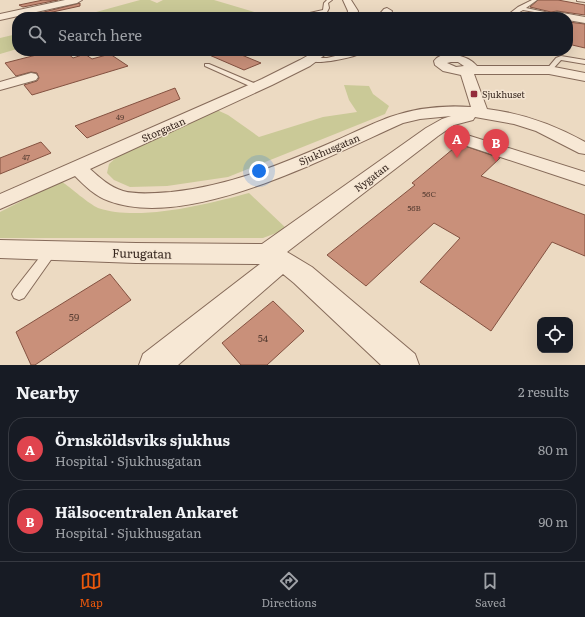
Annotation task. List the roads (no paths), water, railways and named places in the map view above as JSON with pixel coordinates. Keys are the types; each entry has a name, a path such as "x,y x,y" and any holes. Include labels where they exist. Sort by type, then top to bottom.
{"street":[{"path":"23,12 77,0"},
{"path":"347,0 353,12"},
{"path":"0,17 12,14"},
{"path":"573,18 585,20"},
{"name":"Storgatan","path":"0,202 257,86 316,56"},
{"path":"481,114 466,70 549,70 585,78"},
{"path":"0,86 31,77"},
{"name":"Sjukhusgatan","path":"78,168 94,184 112,195 139,201 172,199 229,188 257,179 397,120 412,115 439,112 481,114 504,117 534,125 554,133 585,149"},
{"name":"Nygatan","path":"154,365 275,257 432,132 444,124 457,119 481,114"},
{"path":"467,140 585,179"},
{"name":"Furugatan","path":"0,249 275,257"},
{"path":"275,257 303,275 404,365"}],"lane":[{"path":"320,12 325,11 327,8 326,3 330,0"},
{"path":"515,12 535,0"},
{"path":"579,0 585,1"},
{"path":"520,8 539,12"},
{"path":"310,60 326,60 342,56"},
{"path":"549,70 558,59 561,58 584,62"},
{"path":"207,65 257,86"},
{"path":"19,294 52,251"}],"place":[{"name":"Sjukhuset","path":"474,94"},
{"name":"Örnsköldsviks sjukhus","path":"457,158"},
{"name":"Hälsocentralen Ankaret","path":"496,162"}]}
